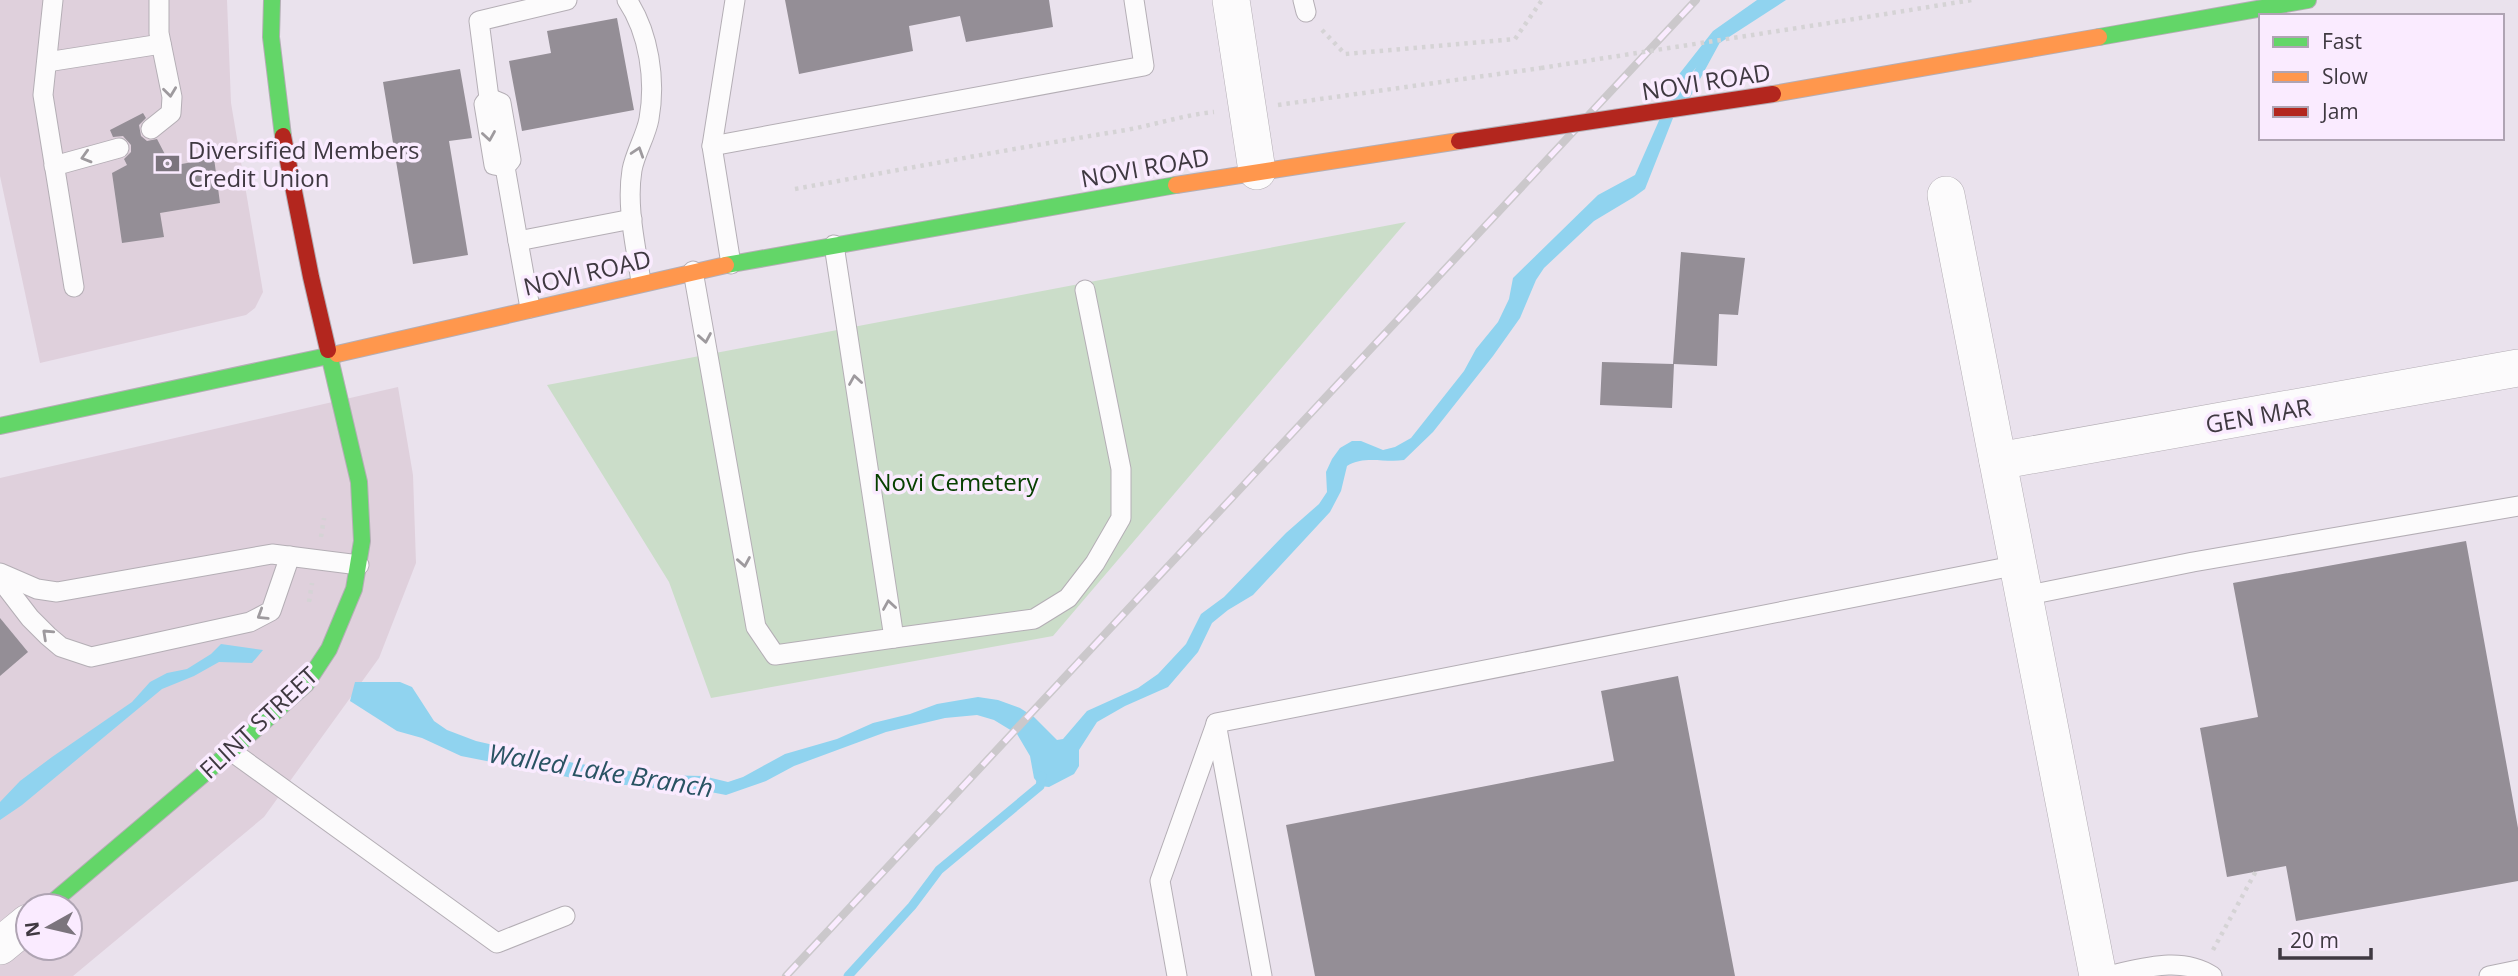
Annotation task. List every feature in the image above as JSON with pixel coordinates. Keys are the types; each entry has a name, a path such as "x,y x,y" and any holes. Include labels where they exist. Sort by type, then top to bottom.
{"main road":[{"name":"NOVI ROAD","path":"0,426 328,356 693,271 1257,171 1773,94 2308,0"},
{"name":"FLINT STREET","path":"65,892 231,751 312,676 329,649 342,620 359,565 362,541 359,482 328,356 278,113 267,3"}],"street":[{"path":"1231,0 1257,171"},
{"path":"1946,195 2098,976"},
{"name":"GEN MAR","path":"1998,461 2518,368"},
{"path":"0,946 14,934"}],"lane":[{"path":"53,0 43,95 74,286"},
{"path":"151,129 171,113 172,97 161,44 159,0"},
{"path":"530,308 505,167 511,160 501,103 489,98 479,20 566,0"},
{"path":"627,0 638,16 646,44 651,80 649,119 632,169 630,207 641,282"},
{"path":"731,264 712,146 734,0"},
{"path":"712,146 1144,65 1134,0"},
{"path":"47,62 161,44"},
{"path":"54,166 118,148"},
{"path":"518,241 632,219"},
{"path":"834,245 894,638"},
{"path":"693,271 756,626 775,655 1034,619 1068,598 1121,519 1121,469 1086,290"},
{"path":"1216,723 2021,580 2193,562 2518,506"},
{"path":"0,573 37,589 57,592 272,554 359,565"},
{"path":"0,579 48,636 61,647 91,657 250,622 271,611 290,556"},
{"path":"1177,976 1160,881 1216,723"},
{"path":"1216,723 1262,976"},
{"path":"231,751 497,943 565,916"},
{"path":"2106,976 2179,964 2207,973"},
{"path":"2488,976 2518,970"}],"path":[{"path":"1304,6 1346,54 1515,38 1542,0"},
{"path":"795,189 1127,130 1193,114 1247,109 1541,68 1972,0"},
{"path":"308,605 326,508"},
{"path":"2207,973 2256,872"}],"shaded area":[{"path":"0,0 227,0 231,103 263,292 255,308 246,315 40,363 0,176"},
{"path":"398,387 413,475 416,563 379,658 264,817 73,976 0,976 0,478"}],"green space":[{"name":"Novi Cemetery","path":"1406,222 1053,636 711,698 669,582 547,385"}],"water":[{"path":"1757,0 1786,0 1712,48 1690,75 1645,189 1594,221 1544,268 1520,318 1433,432 1404,460 1367,460 1347,466 1341,491 1330,512 1253,595 1212,623 1198,652 1168,687 1097,722 1079,750 1079,766 1074,774 1049,787 1040,786 1034,778 1030,756 1017,734 994,720 977,715 945,718 886,732 726,795 700,790 588,781 461,756 422,738 397,731 350,701 355,682 400,682 412,687 434,721 447,730 476,741 574,763 655,775 703,776 728,782 743,777 785,754 837,739 873,723 937,704 978,697 998,700 1020,708 1034,717 1057,740 1063,739 1087,711 1138,688 1158,674 1186,644 1201,614 1224,597 1286,533 1319,504 1327,492 1326,472 1340,448 1352,441 1361,441 1383,450 1411,438 1464,371 1476,349 1498,322 1509,299 1513,278 1598,195 1635,175 1680,73 1713,31"},
{"path":"221,644 263,650 252,663 219,662 162,689 22,805 0,820 0,802 20,781 132,702 150,682 167,673 187,669 211,654"}],"building":[{"path":"785,0 1049,0 1053,27 966,42 960,16 909,26 913,51 799,74"},
{"path":"617,18 634,110 522,131 509,61 551,53 547,31"},
{"path":"460,69 472,138 449,141 468,255 413,264 383,82"},
{"path":"143,113 146,118 139,125 141,136 147,141 157,139 171,166 214,158 220,203 160,213 164,237 122,243 112,173 127,165 124,159 131,152 131,145 123,136 113,137 110,130"},
{"path":"1681,252 1745,258 1738,315 1719,314 1717,366 1674,364 1672,408 1600,405 1602,362 1673,364"},
{"path":"2466,541 2518,828 2518,881 2296,921 2286,866 2227,877 2200,728 2258,717 2233,583"},
{"path":"0,618 28,652 0,676"},
{"path":"1678,676 1735,976 1315,976 1286,825 1614,761 1601,691"}],"waterway":[{"name":"Walled Lake Branch","path":"1685,97 1715,42"},
{"path":"848,976 912,906 939,870 1040,786 1042,776"}],"railway":[{"path":"786,976 1696,0"}],"traffic: fast":[{"path":"272,0 271,37 283,136"},
{"path":"2099,37 2308,0"},
{"path":"726,265 1176,185"},
{"path":"65,892 306,684 329,649 354,589 362,541 359,482 328,350"},
{"path":"0,426 337,354"}],"traffic: slow":[{"path":"1773,94 2099,37"},
{"path":"1176,185 1459,141"},
{"path":"337,354 726,265"}],"traffic: jam":[{"path":"1459,141 1773,94"},
{"path":"283,136 328,350"}],"place":[{"name":"Diversified Members Credit Union","path":"168,163"}]}
